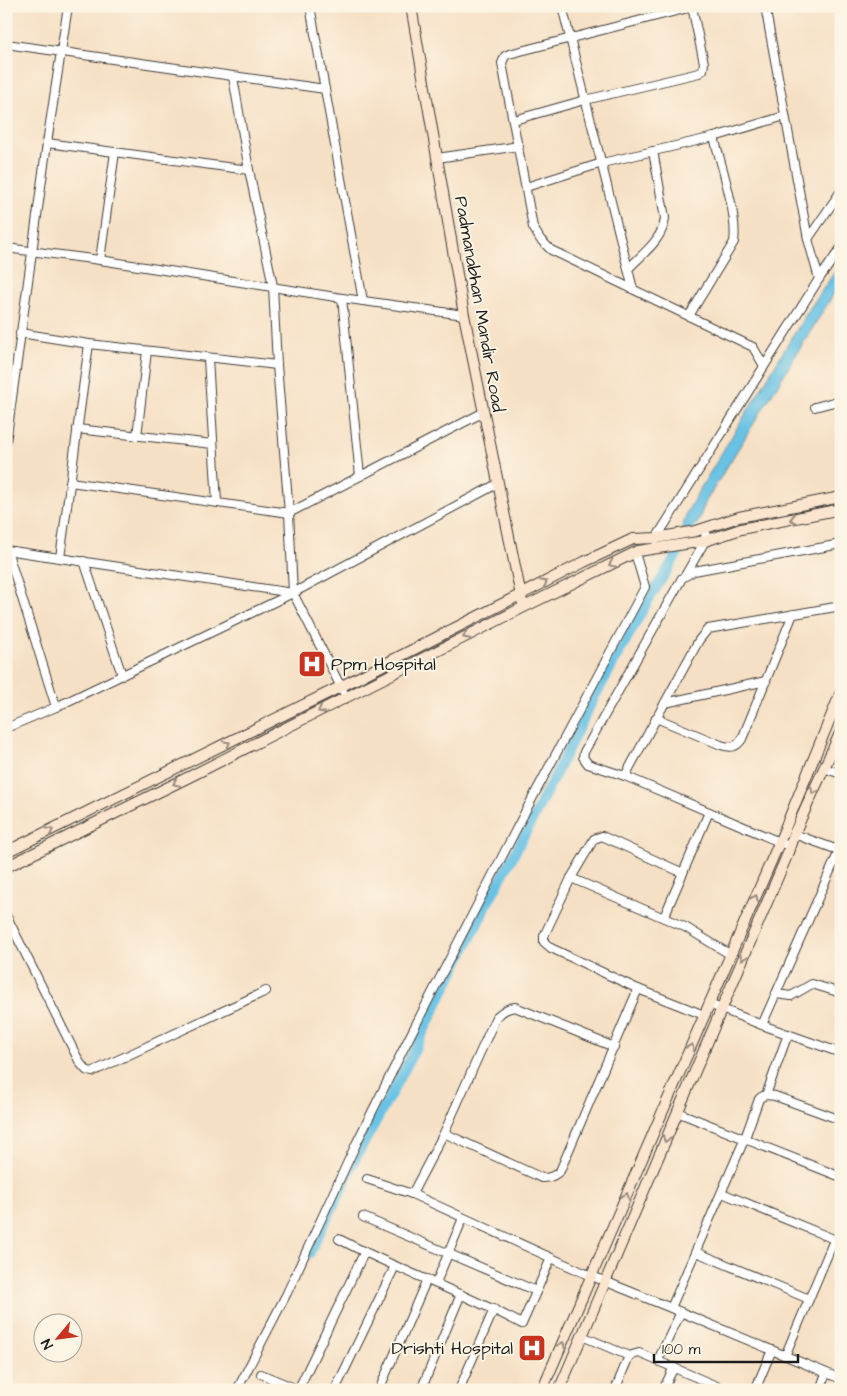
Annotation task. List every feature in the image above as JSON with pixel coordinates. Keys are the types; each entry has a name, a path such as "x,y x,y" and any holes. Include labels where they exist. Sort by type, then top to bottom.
{"street":[{"path":"6,442 47,143 68,6"},
{"path":"310,6 363,301"},
{"name":"Padmanabhan Mandir Road","path":"411,6 464,315 497,484 524,606"},
{"path":"562,6 633,289"},
{"path":"765,6 808,239 819,279"},
{"path":"514,120 585,100 699,73 703,70 704,63 692,7 505,56 502,63 533,227 540,239 552,250 753,347 764,366"},
{"path":"6,44 325,90"},
{"path":"233,77 249,170 273,286 293,593 346,697"},
{"path":"526,187 602,163 714,137 786,116"},
{"path":"689,316 734,242 736,233 734,217 714,137"},
{"path":"47,143 249,170"},
{"path":"437,158 519,146"},
{"path":"628,269 660,236 664,228 665,218 653,151"},
{"path":"100,260 115,152"},
{"path":"808,239 841,191"},
{"path":"6,248 100,260 464,315"},
{"path":"652,548 656,538 764,366 841,248"},
{"path":"342,298 360,476"},
{"path":"20,333 208,359 277,365"},
{"path":"60,558 89,344"},
{"path":"137,436 146,351"},
{"path":"208,359 217,502"},
{"path":"815,407 841,400"},
{"path":"70,482 289,512 484,412"},
{"path":"77,429 212,444"},
{"path":"6,728 56,707 293,593 497,484"},
{"path":"6,852 340,687 633,539 656,538 701,529 739,517 841,497"},
{"path":"6,867 524,606 635,553 652,548 701,542 741,529 841,509"},
{"path":"701,529 701,542 686,574 584,752 583,757 588,764 625,776 779,843 790,846"},
{"path":"686,574 841,544"},
{"path":"56,707 7,550 293,593"},
{"path":"237,1390 287,1293 357,1142 419,1018 524,814 645,586 635,553"},
{"path":"84,561 122,675"},
{"path":"625,776 699,640 708,630 841,606"},
{"path":"656,718 721,745 730,748 737,746 742,739 793,614"},
{"path":"665,703 766,681"},
{"path":"542,1390 779,843 841,692"},
{"path":"559,1390 794,834 841,731"},
{"path":"824,768 841,774"},
{"path":"664,917 709,812"},
{"path":"762,1025 840,851 794,834"},
{"path":"683,873 602,836 594,839 571,878 544,936 544,942 551,948 638,989 704,1015"},
{"path":"571,878 685,927 731,955"},
{"path":"6,915 80,1063 86,1070 92,1072 266,992"},
{"path":"776,994 791,996 812,984 841,993"},
{"path":"444,1133 542,1178 554,1176 560,1171 638,989"},
{"path":"709,1004 762,1025 841,1052"},
{"path":"412,1194 444,1133 496,1017 508,1008 515,1007 614,1047"},
{"path":"671,1308 722,1193 759,1099 766,1094 788,1034"},
{"path":"766,1094 841,1120"},
{"path":"677,1112 841,1177"},
{"path":"367,1179 412,1194 591,1276 784,1356 840,1377"},
{"path":"722,1193 838,1241 809,1299 784,1356"},
{"path":"364,1217 536,1291"},
{"path":"436,1283 463,1218"},
{"path":"339,1239 364,1252 494,1309 522,1324 551,1258"},
{"path":"261,1374 298,1390 364,1252"},
{"path":"696,1252 809,1299"},
{"path":"335,1390 396,1266"},
{"path":"379,1390 427,1279"},
{"path":"421,1390 461,1294"},
{"path":"459,1390 494,1309"},
{"path":"658,1360 680,1312"},
{"path":"582,1336 629,1356 639,1353 658,1360 709,1386 726,1390"},
{"path":"755,1390 772,1350"},
{"path":"615,1390 629,1356"},
{"path":"663,1390 674,1367"},
{"path":"820,1390 826,1373"}],"water":[{"path":"841,263 841,282 706,501 697,524 682,527 687,512 697,494 808,311"}],"waterway":[{"path":"309,1254 345,1183 353,1163 406,1067 593,700 645,606 679,551 694,514"}],"place":[{"name":"Ppm Hospital","path":"312,664"},
{"name":"Drishti Hospital","path":"532,1348"}]}
